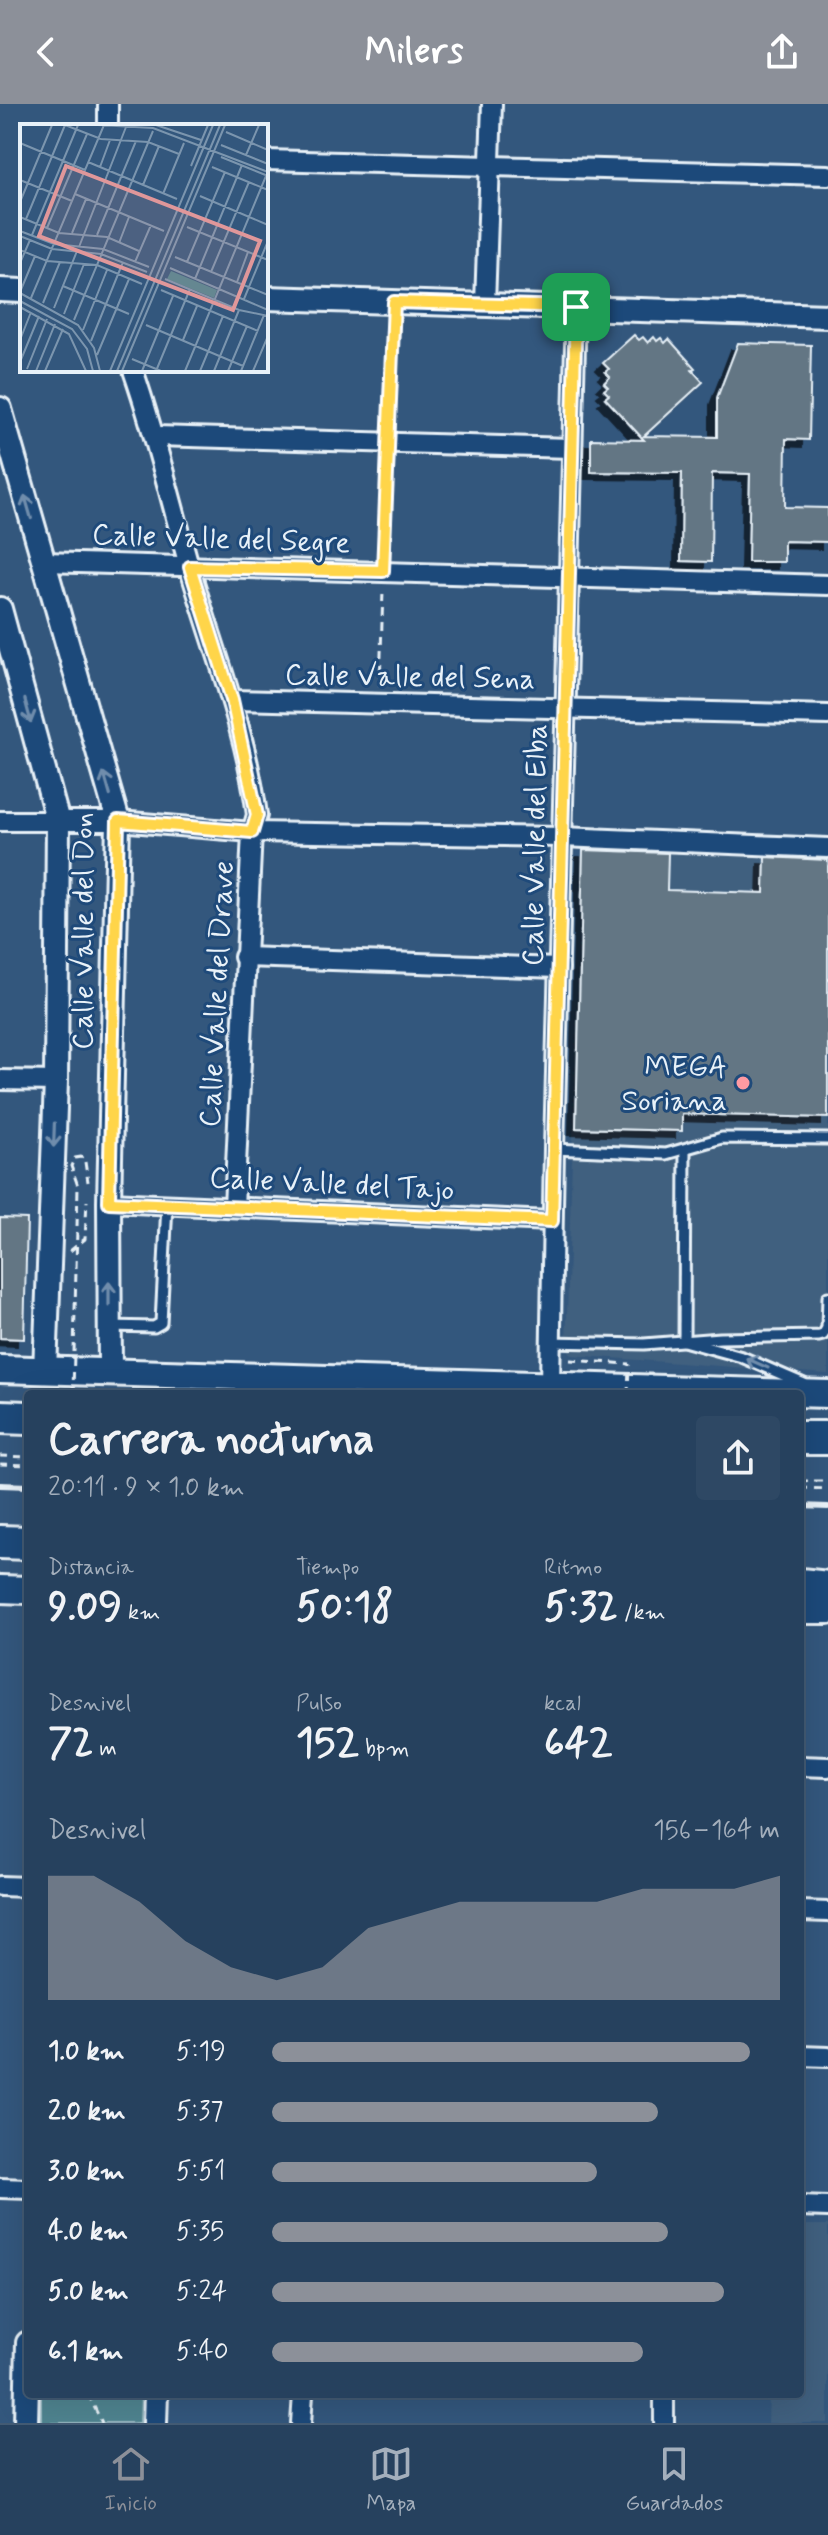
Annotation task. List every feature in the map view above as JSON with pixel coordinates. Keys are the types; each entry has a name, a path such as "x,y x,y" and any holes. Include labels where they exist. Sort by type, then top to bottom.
{"highway":[{"path":"0,1417 24,1418"},
{"path":"804,1438 828,1438"},
{"path":"0,1542 24,1543"},
{"path":"804,1567 828,1568"},
{"path":"804,1585 828,1588"}],"main road":[{"path":"0,1369 704,1390"},
{"path":"804,1393 827,1394"},
{"path":"0,1589 24,1590"},
{"path":"804,1610 828,1610"}],"street":[{"path":"485,304 492,104"},
{"path":"268,160 828,175"},
{"path":"0,290 20,291"},
{"path":"268,298 828,316"},
{"name":"Calle Valle del Elba","path":"550,1385 576,307"},
{"name":"Calle Valle del Drave","path":"134,372 156,436 190,567 232,700 255,797 257,815 252,832 244,957 234,1207"},
{"name":"Calle Valle del Don","path":"0,409 118,821 98,1200 110,1372"},
{"path":"156,436 572,448"},
{"name":"Calle Valle del Segre","path":"44,562 828,585"},
{"name":"Calle Valle del Don","path":"0,609 58,822 56,1081 45,1371"},
{"name":"Calle Valle del Sena","path":"232,700 828,715"},
{"path":"0,821 118,821 252,832 562,837 828,848"},
{"path":"244,957 559,968"},
{"path":"0,1080 56,1081"},
{"name":"Calle Valle del Tajo","path":"98,1200 552,1221"},
{"path":"804,1766 828,1767"},
{"path":"0,1886 24,1887"},
{"path":"804,1911 828,1912"},
{"path":"804,2056 828,2057"},
{"path":"0,2188 24,2189"},
{"path":"804,2206 828,2207"},
{"path":"26,2423 27,2398"},
{"path":"155,2423 156,2398"},
{"path":"301,2423 303,2398"},
{"path":"664,2398 664,2423"}],"lane":[{"path":"554,1149 666,1154 722,1138 828,1139"},
{"path":"684,1341 685,1150"},
{"path":"109,1326 154,1327 161,1323 167,1204"},
{"path":"549,1342 644,1344 823,1335 827,1328 828,1297"},
{"path":"684,1341 742,1357 827,1394"}],"path":[{"path":"380,705 394,302"},
{"path":"73,1390 78,1186 71,1166 75,1158 81,1157 85,1162 88,1184"},
{"path":"69,1252 85,1239 98,1200"},
{"path":"585,1361 629,1364 628,1390"},
{"path":"0,1456 24,1457"},
{"path":"0,1464 24,1465"},
{"path":"804,1481 828,1481"},
{"path":"804,1488 828,1489"},
{"path":"90,2398 102,2423"}],"shaded area":[{"path":"582,847 828,855 828,1374 572,1355 566,1347"},
{"path":"804,2225 828,2225 828,2423 768,2423 769,2398 804,2398"}],"green space":[{"path":"41,2398 141,2398 140,2423 41,2423"}],"building":[{"path":"634,335 639,340 643,337 648,343 654,337 657,341 661,338 665,343 669,339 695,368 692,370 703,382 644,436 717,437 717,398 738,343 811,345 809,440 786,439 785,507 828,508 828,542 784,541 784,562 748,562 750,474 712,473 711,562 681,561 682,473 591,472 591,439 644,440 605,398 609,395 604,390 608,387 604,383 610,377 605,372 609,369 603,363"},
{"path":"583,850 668,853 667,890 764,893 765,857 828,860 828,1118 682,1114 682,1131 576,1128"},
{"path":"0,1218 27,1219 24,1339 0,1338"}],"railway":[{"path":"0,1485 24,1486"},
{"path":"804,1506 828,1507"}],"place":[{"name":"MEGA Soriana","path":"743,1083"}],"route":[{"path":"394,302 576,307 552,1221 109,1202 118,821 252,832 257,815 232,700 190,567 383,571 394,302"}]}
